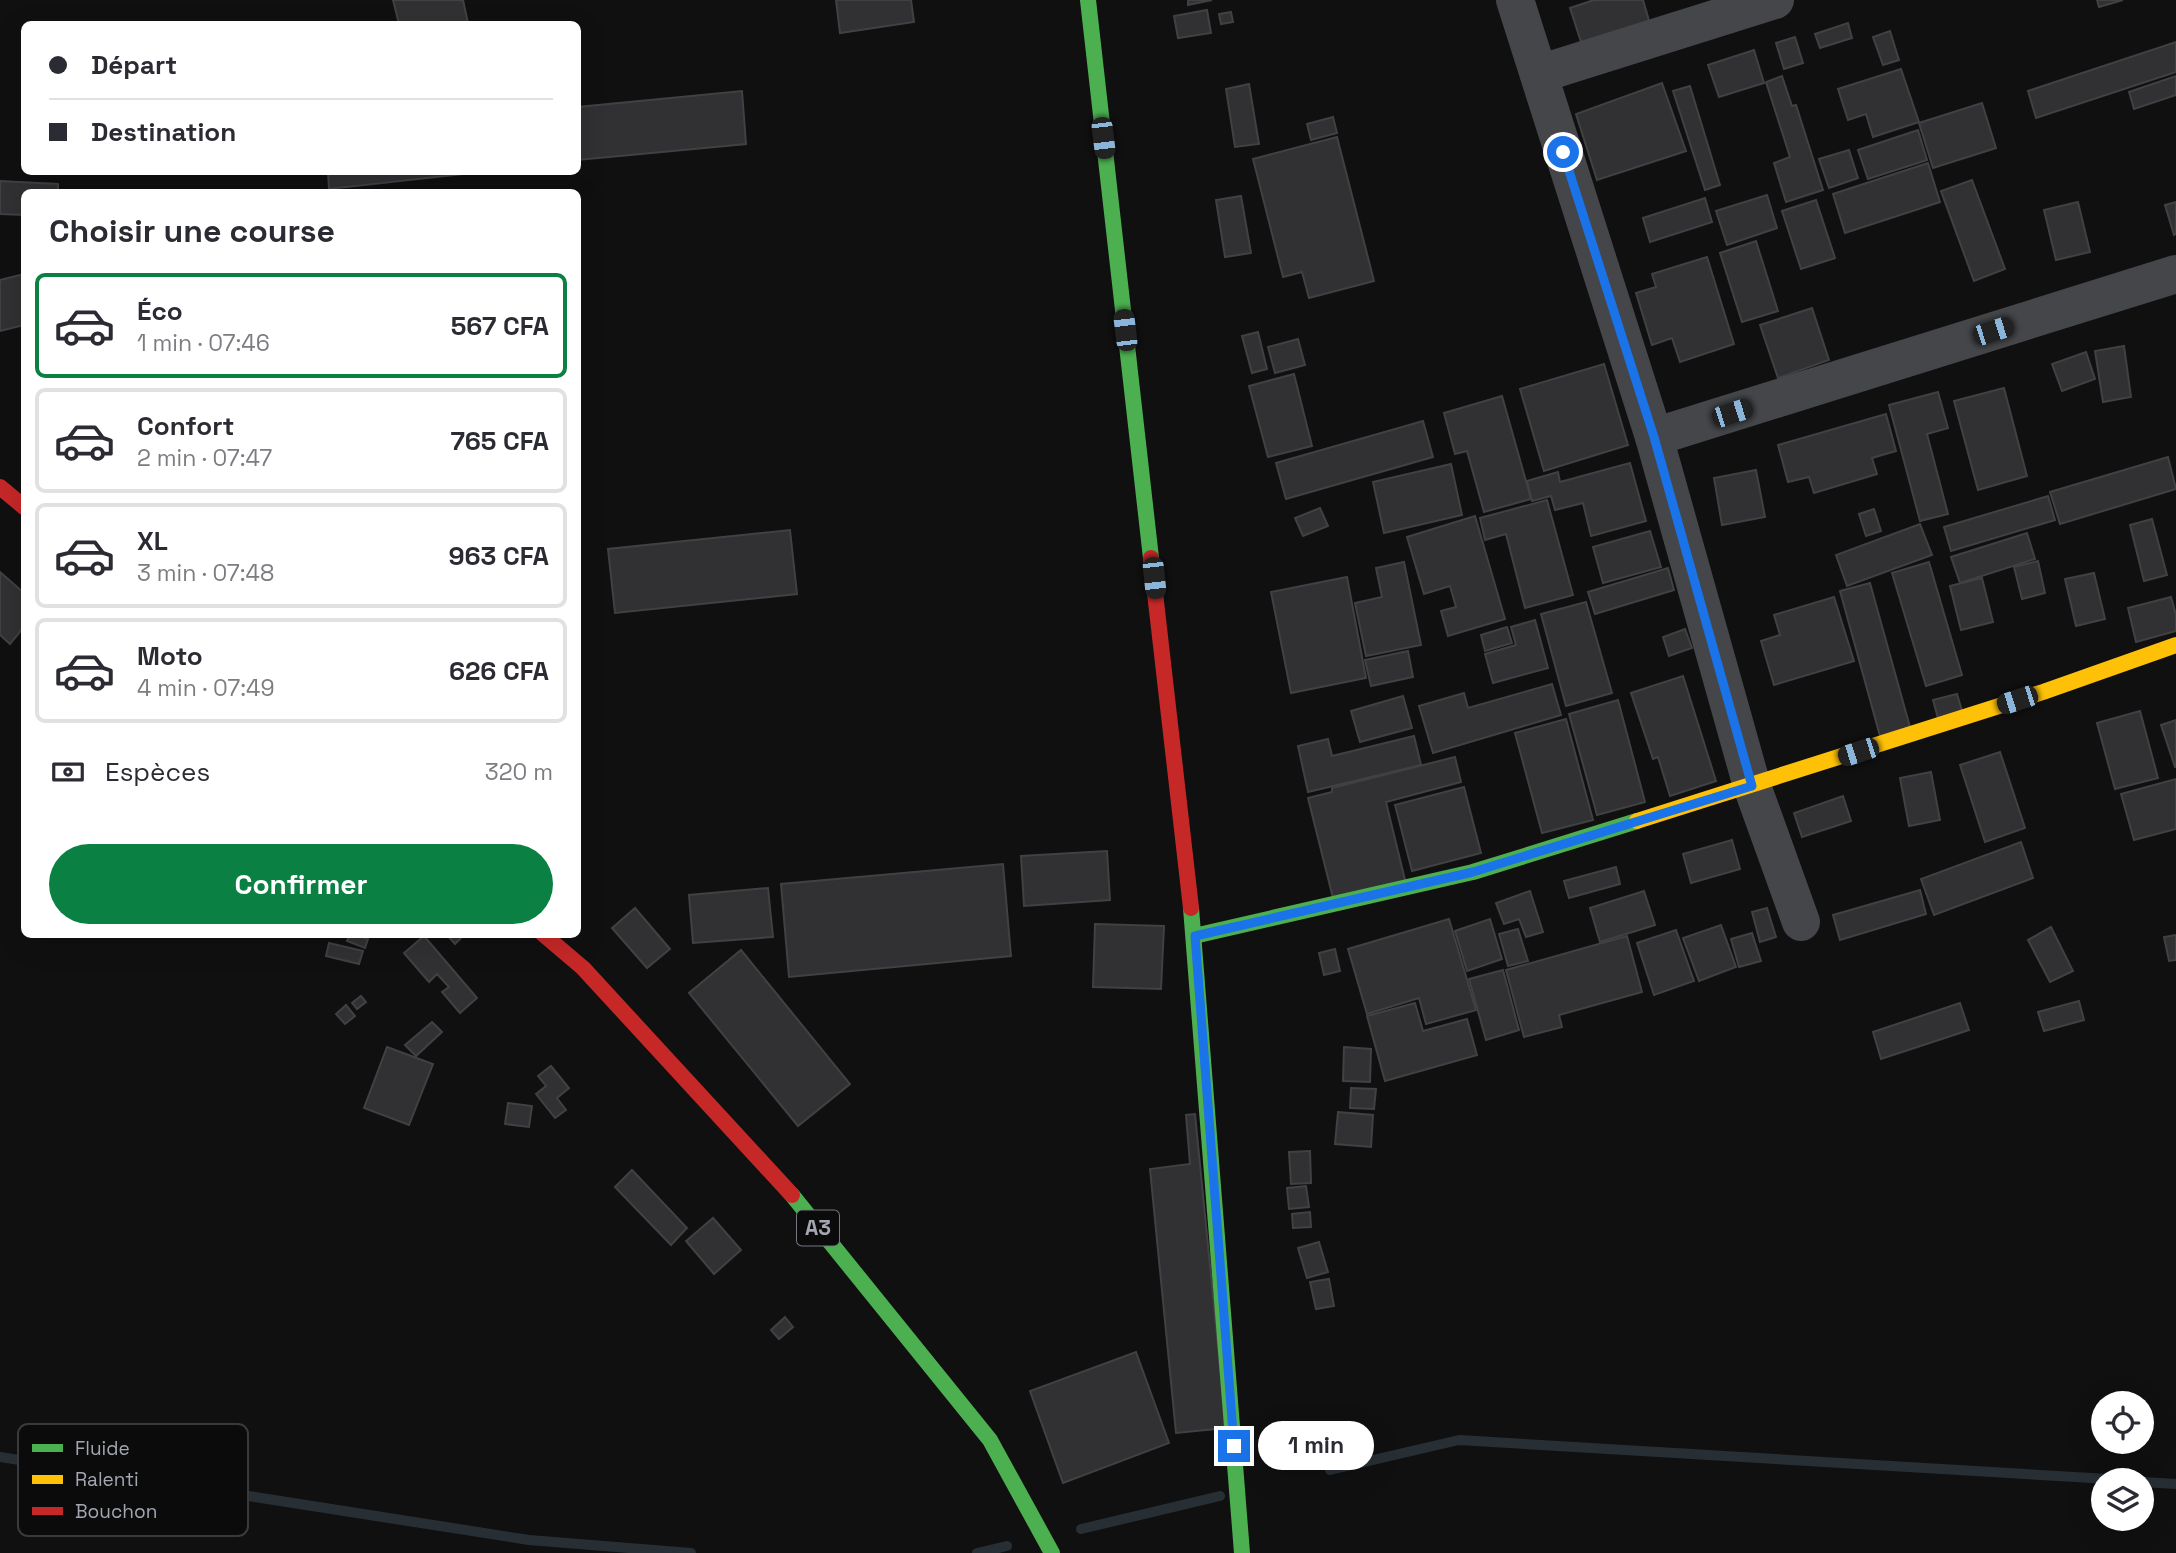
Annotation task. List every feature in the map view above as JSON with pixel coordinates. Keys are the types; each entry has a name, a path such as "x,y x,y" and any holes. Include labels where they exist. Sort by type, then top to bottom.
{"main road":[{"path":"1088,0 1195,936 1242,1553"},
{"path":"0,487 21,504"},
{"path":"1195,936 1473,872 1752,786 2176,645"},
{"name":"A3","path":"548,938 583,968 786,1188 990,1440 1052,1553"}],"street":[{"path":"1515,0 1654,437 1752,786 1801,922"},
{"path":"1539,74 1775,0"},
{"path":"1654,437 2176,274"}],"building":[{"path":"393,0 463,0 468,21 398,21"},
{"path":"836,0 911,0 914,22 840,33"},
{"path":"1188,0 1212,0 1188,5"},
{"path":"1594,0 1643,0 1650,24 1582,45 1570,8"},
{"path":"2097,0 2123,0 2099,7"},
{"path":"1207,10 1211,33 1178,38 1174,16"},
{"path":"1231,12 1233,22 1221,24 1219,14"},
{"path":"1848,23 1852,38 1820,48 1815,34"},
{"path":"1890,31 1899,60 1883,65 1873,37"},
{"path":"1795,37 1803,63 1784,69 1776,43"},
{"path":"2176,42 2176,72 2036,118 2028,91"},
{"path":"1754,50 1764,83 1719,97 1708,65"},
{"path":"1901,69 1919,122 1873,137 1866,114 1848,120 1838,89"},
{"path":"1782,76 1792,106 1796,105 1823,190 1786,202 1774,163 1790,157 1766,82"},
{"path":"2176,76 2176,95 2134,109 2129,92"},
{"path":"1662,83 1686,151 1597,180 1576,114"},
{"path":"1249,84 1259,144 1235,147 1226,89"},
{"path":"1690,86 1720,185 1705,190 1673,91"},
{"path":"742,91 746,144 581,160 581,107"},
{"path":"1982,103 1996,148 1933,168 1919,123"},
{"path":"1333,117 1337,133 1311,140 1307,124"},
{"path":"1918,130 1927,160 1868,179 1858,150"},
{"path":"1337,137 1374,281 1309,298 1302,272 1283,277 1253,159"},
{"path":"1849,150 1858,178 1829,188 1819,159"},
{"path":"1928,163 1940,202 1845,233 1833,194"},
{"path":"328,175 454,175 329,189"},
{"path":"1972,180 2005,269 1974,281 1941,191"},
{"path":"0,181 58,184 58,189 21,189 21,215 0,214"},
{"path":"1767,195 1777,228 1727,245 1716,211"},
{"path":"1241,196 1251,253 1225,257 1216,200"},
{"path":"1705,198 1712,222 1650,242 1643,218"},
{"path":"1816,200 1835,258 1801,269 1782,211"},
{"path":"2078,202 2090,252 2056,260 2044,210"},
{"path":"2176,202 2176,234 2174,235 2165,205"},
{"path":"1756,241 1778,311 1742,322 1720,253"},
{"path":"1707,257 1734,344 1680,362 1672,338 1652,345 1636,293 1656,287 1652,274"},
{"path":"21,275 21,326 0,331 0,280"},
{"path":"1812,308 1829,360 1778,378 1760,325"},
{"path":"1258,332 1267,369 1252,373 1242,336"},
{"path":"1298,339 1305,365 1275,373 1268,347"},
{"path":"2124,346 2131,397 2103,402 2095,351"},
{"path":"2086,352 2095,379 2062,391 2052,364"},
{"path":"1604,364 1628,445 1544,471 1520,389"},
{"path":"1294,374 1312,446 1268,457 1249,386"},
{"path":"2004,388 2027,476 1978,490 1954,401"},
{"path":"1938,392 1948,428 1927,434 1948,514 1920,521 1889,405"},
{"path":"1502,396 1531,499 1484,512 1467,451 1455,454 1444,413"},
{"path":"1886,414 1896,451 1872,458 1877,474 1814,493 1809,477 1788,482 1778,445"},
{"path":"1423,421 1433,457 1286,499 1276,463"},
{"path":"2168,457 2176,489 2060,524 2050,492"},
{"path":"1630,463 1646,521 1591,536 1583,503 1555,510 1551,496 1532,501 1527,481 1558,472 1560,482"},
{"path":"1451,464 1462,515 1384,533 1373,482"},
{"path":"1756,470 1765,517 1722,525 1714,478"},
{"path":"2048,496 2055,520 1951,551 1944,527"},
{"path":"1547,500 1573,595 1525,608 1506,534 1485,540 1480,518"},
{"path":"1320,508 1328,526 1303,536 1295,518"},
{"path":"1874,509 1881,531 1866,536 1859,514"},
{"path":"1475,516 1505,619 1448,636 1441,611 1456,607 1450,586 1424,594 1407,537"},
{"path":"2152,519 2167,575 2144,581 2130,525"},
{"path":"1920,524 1932,555 1847,586 1836,555"},
{"path":"790,530 797,594 615,613 608,549"},
{"path":"1650,531 1661,567 1603,583 1593,547"},
{"path":"2027,533 2035,559 1960,583 1951,557"},
{"path":"2038,561 2045,593 2022,599 2014,567"},
{"path":"1404,562 1421,645 1366,656 1355,603 1382,597 1376,568"},
{"path":"1929,562 1962,675 1926,686 1892,573"},
{"path":"1668,568 1674,590 1595,614 1588,592"},
{"path":"0,572 21,590 21,631 10,644 0,635"},
{"path":"2094,573 2105,619 2076,626 2065,579"},
{"path":"1347,577 1366,678 1291,693 1271,592"},
{"path":"1982,578 1993,622 1961,630 1950,586"},
{"path":"1870,583 1910,727 1880,736 1840,591"},
{"path":"1834,597 1854,661 1774,685 1761,641 1780,635 1774,615"},
{"path":"2171,597 2176,615 2176,631 2136,642 2128,608"},
{"path":"1586,602 1612,693 1566,706 1541,614"},
{"path":"1535,620 1548,668 1493,683 1485,654 1516,645 1511,627"},
{"path":"1507,627 1512,643 1485,651 1481,635"},
{"path":"1685,629 1692,648 1669,656 1663,637"},
{"path":"1408,651 1413,677 1371,686 1365,660"},
{"path":"1683,676 1716,781 1670,796 1658,757 1653,759 1631,693"},
{"path":"1552,684 1561,715 1433,753 1419,706 1464,693 1468,708"},
{"path":"1957,694 1963,714 1939,722 1933,700"},
{"path":"1403,696 1412,728 1360,742 1351,711"},
{"path":"1618,700 1645,802 1597,815 1569,714"},
{"path":"2140,711 2158,778 2115,789 2097,723"},
{"path":"1566,719 1593,820 1542,833 1515,733"},
{"path":"2176,720 2176,767 2175,767 2161,725"},
{"path":"1414,736 1421,765 1308,792 1298,746 1328,739 1332,756"},
{"path":"2000,752 2025,828 1985,842 1960,765"},
{"path":"1455,757 1461,782 1386,802 1406,884 1334,902 1308,798 1332,792 1332,788"},
{"path":"1931,772 1940,820 1909,826 1900,778"},
{"path":"2176,779 2176,829 2134,840 2121,794"},
{"path":"1464,787 1481,853 1412,871 1395,805"},
{"path":"1843,796 1851,821 1802,837 1794,813"},
{"path":"1732,840 1740,869 1691,883 1683,854"},
{"path":"2021,842 2033,878 1934,915 1921,879"},
{"path":"1107,851 1110,900 1024,906 1021,856"},
{"path":"1003,864 1011,956 789,977 781,884"},
{"path":"1616,867 1620,884 1569,898 1564,881"},
{"path":"768,888 773,937 693,943 689,895"},
{"path":"1920,890 1926,914 1840,940 1833,915"},
{"path":"1530,891 1543,932 1526,937 1519,919 1504,924 1496,903"},
{"path":"1644,891 1655,925 1600,942 1590,908"},
{"path":"635,908 670,949 647,968 612,928"},
{"path":"1767,908 1776,937 1760,942 1752,912"},
{"path":"1449,919 1476,1010 1426,1024 1419,998 1367,1014 1348,949"},
{"path":"1490,919 1502,959 1467,971 1455,931"},
{"path":"1095,924 1164,926 1161,989 1093,987"},
{"path":"1721,925 1736,967 1699,981 1683,938"},
{"path":"2051,927 2073,971 2050,982 2028,940"},
{"path":"1518,929 1528,961 1508,966 1499,934"},
{"path":"1676,930 1694,981 1654,995 1637,943"},
{"path":"1752,933 1761,961 1739,967 1731,939"},
{"path":"2176,935 2176,960 2169,961 2164,937"},
{"path":"1627,936 1642,992 1559,1015 1562,1027 1524,1037 1506,970"},
{"path":"348,938 368,939 365,948 347,941"},
{"path":"422,938 426,938 477,998 460,1013 442,992 449,987 437,974 429,982 404,953"},
{"path":"450,938 461,938 455,944"},
{"path":"329,943 363,951 359,964 326,956"},
{"path":"1335,949 1340,971 1324,975 1319,953"},
{"path":"741,950 850,1084 798,1126 689,993"},
{"path":"1503,970 1519,1030 1486,1040 1469,979"},
{"path":"361,996 366,1002 357,1009 352,1003"},
{"path":"2079,1001 2084,1020 2044,1031 2038,1012"},
{"path":"1415,1003 1423,1031 1467,1019 1477,1055 1385,1081 1367,1016"},
{"path":"1960,1003 1969,1030 1881,1059 1873,1032"},
{"path":"346,1005 355,1016 345,1024 336,1014"},
{"path":"432,1022 442,1032 416,1056 405,1045"},
{"path":"387,1047 433,1064 409,1125 364,1108"},
{"path":"1344,1047 1371,1049 1370,1082 1343,1081"},
{"path":"551,1066 569,1088 557,1098 566,1110 555,1118 536,1094 546,1086 538,1076"},
{"path":"1351,1088 1376,1089 1374,1109 1350,1108"},
{"path":"508,1103 532,1106 529,1127 505,1124"},
{"path":"1338,1112 1373,1115 1371,1147 1335,1144"},
{"path":"1195,1114 1226,1428 1176,1433 1150,1169 1190,1164 1186,1115"},
{"path":"1310,1151 1311,1183 1291,1184 1289,1152"},
{"path":"632,1170 687,1228 671,1245 615,1187"},
{"path":"1306,1186 1309,1207 1289,1209 1287,1188"},
{"path":"1310,1212 1311,1227 1293,1228 1292,1214"},
{"path":"713,1218 741,1250 714,1274 686,1241"},
{"path":"1319,1242 1328,1272 1307,1278 1298,1248"},
{"path":"1329,1279 1334,1306 1316,1309 1310,1282"},
{"path":"785,1317 793,1327 779,1339 771,1330"},
{"path":"1136,1352 1169,1443 1063,1483 1030,1391"}],"waterway":[{"path":"1330,1470 1459,1440 2091,1478"},
{"path":"0,1457 18,1460"},
{"path":"2154,1483 2176,1484"},
{"path":"248,1496 529,1540 691,1553"},
{"path":"1081,1529 1220,1496"},
{"path":"977,1553 1007,1546"}],"traffic: fast":[{"path":"1088,0 1151,558"},
{"path":"1194,936 1473,872 1637,821"},
{"path":"1191,908 1242,1553"},
{"path":"792,1195 990,1440 1052,1553"}],"traffic: slow":[{"path":"1637,821 2043,692 2176,645"}],"traffic: jam":[{"path":"0,487 21,504"},
{"path":"1151,558 1191,908"},
{"path":"548,938 583,968 792,1195"}],"route":[{"path":"1234,1446 1195,936 1473,872 1752,786 1654,437 1563,152"}]}
